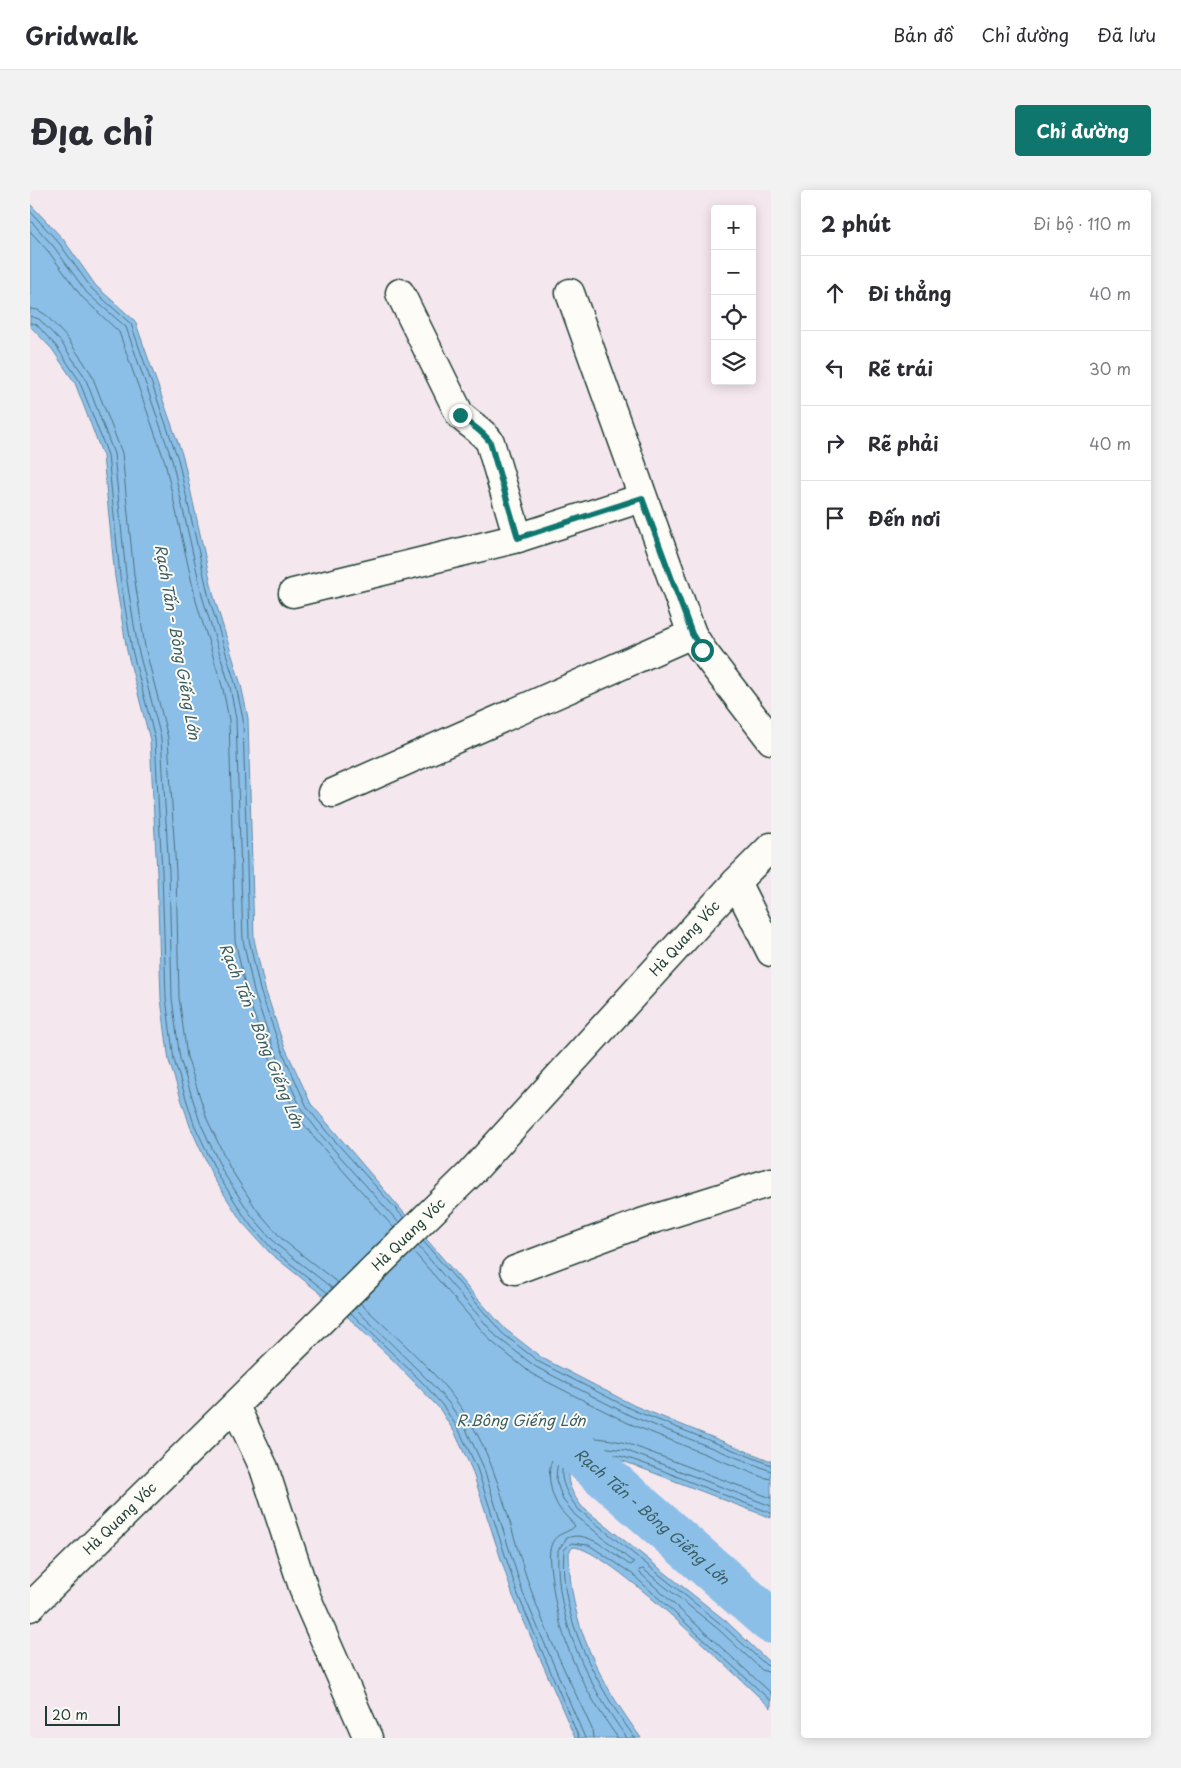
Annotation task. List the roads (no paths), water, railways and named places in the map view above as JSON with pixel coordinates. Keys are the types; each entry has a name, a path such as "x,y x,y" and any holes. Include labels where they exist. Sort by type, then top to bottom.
{"street":[{"path":"400,293 460,415 482,431 490,442 518,538"},
{"path":"570,293 692,634 702,650 771,740"},
{"path":"293,593 518,538 642,498"},
{"path":"334,793 692,634"},
{"name":"Hà Quang Vóc","path":"30,1607 470,1174 736,882 771,847"},
{"path":"736,882 771,952"},
{"path":"515,1270 644,1222 771,1182"},
{"path":"235,1406 264,1468 307,1599 368,1738"}],"water":[{"name":"R.Bông Giếng Lớn","path":"30,204 63,239 96,286 135,321 183,457 214,597 241,685 248,718 254,939 265,989 283,1043 311,1104 505,1329 542,1358 635,1406 771,1461 771,1518 623,1461 592,1457 579,1458 573,1460 568,1472 568,1478 571,1490 582,1507 726,1621 771,1664 771,1708 642,1590 614,1568 590,1553 573,1547 569,1552 570,1579 574,1604 589,1651 612,1695 641,1738 575,1738 513,1596 472,1470 455,1433 439,1408 393,1360 335,1305 270,1253 242,1222 213,1177 190,1126 169,1061 161,999 150,740 127,651 115,577 103,456 75,383 52,349 30,326"}],"waterway":[{"name":"Rạch Tấn - Bông Giếng Lớn","path":"537,1417 771,1621"}]}
